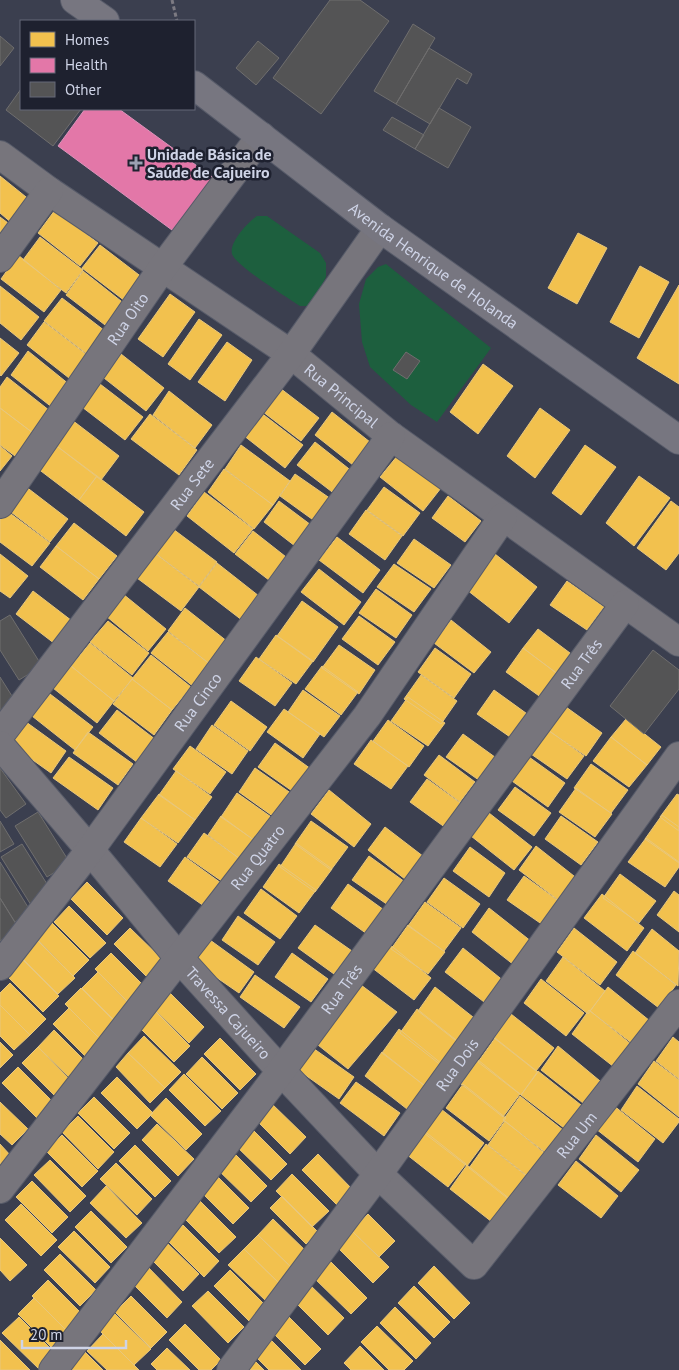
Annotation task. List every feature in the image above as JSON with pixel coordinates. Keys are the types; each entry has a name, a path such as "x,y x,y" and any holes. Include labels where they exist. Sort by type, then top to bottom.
{"main road":[{"path":"75,0 103,20"},
{"name":"Avenida Henrique de Holanda","path":"195,86 380,228 679,440"}],"street":[{"name":"Rua Oito","path":"0,504 163,267 261,136"},
{"name":"Rua Principal","path":"0,155 49,191 291,354 391,436 679,642"},
{"path":"0,258 49,191"},
{"name":"Rua Sete","path":"0,735 291,354 380,228"},
{"name":"Rua Cinco","path":"0,966 90,850 391,436"},
{"name":"Rua Quatro","path":"0,1189 367,716 502,517"},
{"name":"Rua Três","path":"53,1370 281,1071 625,604"},
{"name":"Travessa Cajueiro","path":"0,745 179,958 281,1071 378,1174 474,1265"},
{"name":"Rua Dois","path":"231,1370 378,1174 679,756"},
{"name":"Rua Um","path":"474,1265 679,1004"}],"path":[{"path":"172,0 177,20"}],"green space":[{"path":"257,216 267,216 320,253 326,263 326,277 313,302 308,306 300,306 263,281 242,266 232,254 236,238 244,227"},
{"path":"386,264 491,348 437,422 411,405 370,367 362,342 359,304 366,279 378,267"}],"building: Homes":[{"path":"0,176 31,201 13,224 0,213"},
{"path":"55,210 98,243 80,266 38,233"},
{"path":"0,217 12,226 0,242"},
{"path":"578,233 607,248 577,304 548,288"},
{"path":"40,237 83,270 66,293 23,260"},
{"path":"100,245 143,278 125,301 82,268"},
{"path":"18,255 61,290 44,312 1,279"},
{"path":"640,266 669,282 639,338 610,322"},
{"path":"83,271 126,305 109,328 66,295"},
{"path":"679,285 679,384 637,358"},
{"path":"0,286 39,317 21,340 0,323"},
{"path":"170,294 195,312 163,357 138,339"},
{"path":"62,298 105,331 87,354 44,321"},
{"path":"199,319 222,335 190,380 168,364"},
{"path":"44,322 87,355 69,378 27,345"},
{"path":"0,338 19,353 1,376 0,375"},
{"path":"227,342 252,360 225,401 198,382"},
{"path":"28,351 70,385 53,408 11,375"},
{"path":"121,354 164,388 146,411 104,378"},
{"path":"483,364 513,386 478,434 450,412"},
{"path":"7,377 50,411 33,433 0,408 0,387"},
{"path":"100,384 143,417 125,440 82,407"},
{"path":"276,385 319,418 301,441 258,408"},
{"path":"169,391 212,425 195,448 153,415"},
{"path":"0,408 33,433 15,456 0,445"},
{"path":"540,408 570,430 535,478 507,456"},
{"path":"260,412 303,445 285,468 243,435"},
{"path":"332,412 375,446 358,469 315,435"},
{"path":"150,414 197,450 179,475 131,439"},
{"path":"72,420 119,456 101,480 54,444"},
{"path":"315,442 358,476 340,498 297,465"},
{"path":"54,444 97,476 79,500 37,468"},
{"path":"241,445 290,481 273,505 225,469"},
{"path":"585,445 616,467 581,515 552,493"},
{"path":"0,446 12,456 0,471"},
{"path":"398,455 441,488 423,511 380,477"},
{"path":"224,469 273,505 254,529 208,492"},
{"path":"295,474 331,499 316,522 280,496"},
{"path":"97,476 144,512 126,536 79,500"},
{"path":"639,476 670,498 634,546 606,523"},
{"path":"25,486 68,519 50,542 7,509"},
{"path":"384,487 420,513 403,536 367,510"},
{"path":"204,492 253,529 234,553 187,516"},
{"path":"448,496 481,521 465,542 432,518"},
{"path":"279,501 311,525 295,546 264,522"},
{"path":"671,501 679,507 679,553 666,570 637,548"},
{"path":"366,510 402,536 385,560 349,534"},
{"path":"7,511 50,543 32,566 0,542 0,520"},
{"path":"74,523 117,556 99,579 56,546"},
{"path":"169,526 217,562 199,586 151,550"},
{"path":"253,531 295,564 278,587 235,554"},
{"path":"337,537 380,570 363,593 319,560"},
{"path":"414,539 451,565 434,588 397,563"},
{"path":"56,546 99,579 83,600 40,567"},
{"path":"152,551 199,587 181,611 133,575"},
{"path":"0,554 28,576 10,598 0,591"},
{"path":"495,554 537,587 509,623 467,590"},
{"path":"217,563 264,600 247,624 199,587"},
{"path":"394,564 431,589 414,612 377,587"},
{"path":"319,569 361,602 344,625 301,592"},
{"path":"567,581 604,607 587,630 550,605"},
{"path":"376,589 412,615 396,638 359,613"},
{"path":"33,591 76,624 59,647 16,614"},
{"path":"123,594 166,629 148,651 106,616"},
{"path":"302,601 338,627 313,662 277,636"},
{"path":"185,608 228,642 211,665 168,631"},
{"path":"359,616 395,642 378,665 342,639"},
{"path":"451,620 491,652 474,673 434,643"},
{"path":"108,621 149,653 132,675 90,642"},
{"path":"538,629 574,656 559,675 523,648"},
{"path":"168,632 211,665 194,687 151,653"},
{"path":"276,635 313,661 296,684 259,659"},
{"path":"90,643 133,678 114,701 71,666"},
{"path":"339,645 375,670 359,694 322,668"},
{"path":"435,648 471,674 454,698 418,672"},
{"path":"523,648 559,675 542,698 506,672"},
{"path":"151,655 191,687 172,710 132,679"},
{"path":"256,657 292,683 275,706 239,681"},
{"path":"71,666 114,701 97,723 53,688"},
{"path":"322,666 358,692 341,715 305,689"},
{"path":"421,675 457,701 441,724 404,699"},
{"path":"132,679 172,710 154,735 113,704"},
{"path":"303,690 340,716 324,737 288,712"},
{"path":"494,690 530,716 513,739 477,714"},
{"path":"50,694 93,727 75,750 32,716"},
{"path":"408,697 445,723 428,746 391,721"},
{"path":"231,701 267,727 250,751 214,725"},
{"path":"566,707 602,733 586,756 549,731"},
{"path":"284,709 320,734 303,758 267,732"},
{"path":"117,710 160,743 142,766 99,733"},
{"path":"22,719 66,751 51,773 6,741"},
{"path":"626,719 661,747 647,765 611,737"},
{"path":"388,720 424,746 409,767 373,741"},
{"path":"212,725 248,751 232,774 196,749"},
{"path":"548,730 584,756 567,779 531,754"},
{"path":"88,732 133,764 118,785 73,753"},
{"path":"463,734 499,760 483,783 446,757"},
{"path":"611,737 647,765 629,787 593,761"},
{"path":"371,740 408,766 391,789 354,764"},
{"path":"275,743 311,769 295,793 258,767"},
{"path":"190,746 226,772 210,794 173,769"},
{"path":"439,755 475,782 460,802 424,775"},
{"path":"69,757 113,788 98,810 53,778"},
{"path":"529,757 565,783 548,807 512,781"},
{"path":"591,764 628,790 611,813 574,788"},
{"path":"255,768 292,794 274,817 239,792"},
{"path":"176,771 212,797 195,820 159,795"},
{"path":"427,779 463,805 446,828 410,802"},
{"path":"515,787 551,813 534,836 498,810"},
{"path":"576,788 612,814 595,837 559,812"},
{"path":"329,790 371,824 354,847 311,814"},
{"path":"237,793 274,819 257,842 221,817"},
{"path":"159,794 195,820 178,843 141,818"},
{"path":"677,794 679,795 679,831 660,817"},
{"path":"489,813 532,847 514,870 471,836"},
{"path":"662,815 679,827 679,863 645,839"},
{"path":"221,816 255,841 240,859 208,835"},
{"path":"561,816 598,842 581,865 545,839"},
{"path":"141,818 177,844 160,867 124,842"},
{"path":"311,821 348,847 331,870 295,844"},
{"path":"385,827 428,860 410,883 368,850"},
{"path":"204,833 240,859 223,882 187,857"},
{"path":"646,838 679,862 679,867 665,887 628,862"},
{"path":"296,843 332,869 315,892 280,867"},
{"path":"536,846 579,880 562,903 519,870"},
{"path":"470,847 505,873 489,897 453,871"},
{"path":"369,856 405,882 388,905 352,880"},
{"path":"185,857 221,883 204,906 168,881"},
{"path":"279,864 316,890 299,913 263,887"},
{"path":"620,874 656,901 639,923 603,898"},
{"path":"524,876 560,902 543,925 507,900"},
{"path":"444,878 480,904 463,928 427,902"},
{"path":"87,882 123,918 107,935 71,899"},
{"path":"348,884 384,910 367,934 331,908"},
{"path":"261,889 297,916 280,939 244,913"},
{"path":"674,891 679,895 679,932 657,915"},
{"path":"602,894 644,928 627,951 584,918"},
{"path":"425,902 461,928 444,951 408,926"},
{"path":"69,906 106,943 90,958 54,922"},
{"path":"489,908 532,942 514,965 472,932"},
{"path":"238,916 275,942 258,965 222,940"},
{"path":"52,923 89,960 73,976 37,939"},
{"path":"315,925 352,951 334,974 298,948"},
{"path":"408,925 445,952 428,974 391,949"},
{"path":"130,928 167,964 150,980 114,944"},
{"path":"574,928 617,962 600,985 557,952"},
{"path":"652,929 679,951 678,986 635,953"},
{"path":"210,940 254,972 239,993 194,962"},
{"path":"38,941 75,978 58,994 22,958"},
{"path":"388,943 431,978 414,1000 371,967"},
{"path":"463,948 505,982 488,1005 445,972"},
{"path":"633,951 676,985 659,1008 616,975"},
{"path":"111,953 147,989 131,1005 95,969"},
{"path":"292,953 328,979 311,1002 275,977"},
{"path":"563,957 605,991 588,1014 546,981"},
{"path":"23,960 59,996 43,1012 7,976"},
{"path":"98,972 133,1008 118,1024 82,988"},
{"path":"255,975 300,1007 284,1028 240,997"},
{"path":"541,979 584,1013 566,1036 524,1003"},
{"path":"357,982 397,1012 348,1069 313,1041"},
{"path":"10,983 46,1019 30,1035 0,1005 0,993"},
{"path":"435,987 478,1021 460,1044 418,1011"},
{"path":"608,987 650,1021 633,1044 590,1011"},
{"path":"81,988 117,1024 101,1040 65,1004"},
{"path":"168,991 204,1027 189,1043 152,1007"},
{"path":"0,1005 30,1035 14,1050 0,1036"},
{"path":"69,1008 105,1044 89,1060 53,1024"},
{"path":"417,1009 460,1043 442,1066 400,1033"},
{"path":"154,1010 190,1046 174,1062 138,1026"},
{"path":"589,1010 632,1045 614,1067 572,1034"},
{"path":"511,1014 554,1048 536,1071 494,1038"},
{"path":"399,1029 442,1064 425,1086 382,1053"},
{"path":"54,1030 90,1066 74,1082 38,1047"},
{"path":"144,1036 181,1072 165,1088 128,1053"},
{"path":"673,1037 679,1042 679,1079 656,1061"},
{"path":"220,1038 256,1074 240,1090 204,1054"},
{"path":"495,1038 538,1072 521,1095 478,1062"},
{"path":"0,1042 13,1055 0,1068"},
{"path":"310,1046 354,1077 339,1099 294,1067"},
{"path":"558,1046 600,1081 583,1103 541,1070"},
{"path":"38,1047 74,1084 58,1099 22,1063"},
{"path":"382,1052 425,1086 407,1109 365,1076"},
{"path":"128,1053 165,1088 150,1103 116,1067"},
{"path":"202,1057 238,1093 222,1109 186,1074"},
{"path":"478,1060 520,1094 503,1117 461,1084"},
{"path":"654,1061 679,1080 679,1117 638,1084"},
{"path":"18,1067 54,1103 38,1119 2,1083"},
{"path":"538,1071 581,1105 564,1128 521,1095"},
{"path":"184,1074 221,1111 205,1126 169,1090"},
{"path":"117,1077 153,1113 137,1129 101,1093"},
{"path":"356,1082 400,1113 384,1136 340,1103"},
{"path":"463,1084 506,1118 489,1141 446,1108"},
{"path":"637,1086 679,1119 679,1122 663,1143 621,1110"},
{"path":"520,1096 563,1130 546,1153 503,1120"},
{"path":"94,1097 130,1133 114,1149 78,1113"},
{"path":"166,1098 202,1134 186,1150 150,1115"},
{"path":"0,1102 28,1129 12,1145 0,1134"},
{"path":"270,1102 306,1137 290,1154 254,1118"},
{"path":"613,1105 655,1139 638,1162 596,1129"},
{"path":"441,1109 484,1143 467,1166 424,1133"},
{"path":"78,1116 114,1152 98,1169 62,1132"},
{"path":"505,1121 548,1156 530,1178 488,1145"},
{"path":"157,1124 194,1159 178,1176 142,1140"},
{"path":"251,1128 287,1164 271,1180 235,1145"},
{"path":"423,1130 466,1164 448,1187 406,1154"},
{"path":"62,1135 98,1171 82,1187 46,1151"},
{"path":"596,1135 639,1170 621,1192 579,1159"},
{"path":"0,1144 11,1156 0,1167"},
{"path":"486,1144 529,1178 511,1201 469,1168"},
{"path":"135,1145 171,1181 155,1197 119,1161"},
{"path":"231,1150 267,1186 251,1202 215,1167"},
{"path":"318,1154 354,1191 338,1206 302,1170"},
{"path":"50,1160 86,1196 70,1212 34,1175"},
{"path":"576,1161 618,1196 601,1218 558,1185"},
{"path":"116,1163 152,1199 137,1215 100,1179"},
{"path":"467,1165 510,1199 492,1222 450,1189"},
{"path":"213,1172 249,1208 233,1224 197,1188"},
{"path":"292,1174 329,1211 312,1227 276,1191"},
{"path":"32,1181 68,1217 52,1233 16,1197"},
{"path":"106,1186 142,1223 126,1238 90,1203"},
{"path":"282,1196 318,1232 306,1244 270,1208"},
{"path":"200,1201 236,1237 219,1253 183,1217"},
{"path":"21,1204 57,1240 41,1256 5,1220"},
{"path":"91,1211 127,1247 111,1263 75,1227"},
{"path":"368,1214 395,1241 379,1257 352,1231"},
{"path":"273,1219 309,1254 294,1270 258,1235"},
{"path":"183,1225 219,1261 204,1277 168,1241"},
{"path":"74,1231 110,1267 95,1283 58,1247"},
{"path":"352,1231 389,1267 373,1283 337,1247"},
{"path":"258,1235 294,1270 280,1284 244,1249"},
{"path":"0,1238 27,1265 10,1281 0,1270"},
{"path":"163,1239 199,1274 183,1291 147,1255"},
{"path":"244,1249 280,1284 265,1300 228,1265"},
{"path":"60,1254 96,1290 80,1306 44,1270"},
{"path":"330,1261 367,1298 351,1314 314,1278"},
{"path":"146,1265 182,1302 167,1318 130,1281"},
{"path":"434,1266 470,1303 454,1319 418,1283"},
{"path":"230,1270 266,1306 250,1322 214,1286"},
{"path":"48,1280 84,1316 68,1332 32,1296"},
{"path":"308,1283 344,1318 328,1335 292,1299"},
{"path":"414,1286 450,1322 434,1338 398,1303"},
{"path":"208,1291 244,1327 228,1343 192,1306"},
{"path":"131,1296 167,1332 151,1348 115,1312"},
{"path":"34,1298 70,1334 54,1350 18,1314"},
{"path":"395,1307 431,1343 416,1359 380,1323"},
{"path":"114,1313 151,1349 134,1365 98,1329"},
{"path":"285,1313 321,1349 305,1365 269,1329"},
{"path":"19,1317 55,1353 39,1369 2,1333"},
{"path":"185,1324 221,1360 211,1370 199,1370 169,1340"},
{"path":"377,1326 413,1361 404,1370 389,1370 361,1342"},
{"path":"103,1334 139,1370 107,1370 87,1351"},
{"path":"269,1338 301,1370 269,1370 253,1354"},
{"path":"0,1340 30,1370 0,1370"},
{"path":"360,1346 384,1370 351,1370 344,1363"},
{"path":"167,1348 190,1370 157,1370 151,1364"},
{"path":"82,1349 103,1370 71,1370 66,1365"},
{"path":"249,1355 264,1370 235,1370"}],"building: Health":[{"name":"Unidade Básica de Saúde de Cajueiro","path":"84,110 120,110 215,179 176,233 58,146"}],"building: Other":[{"path":"330,0 360,0 389,21 321,114 273,78"},
{"path":"413,24 435,38 396,104 374,91"},
{"path":"0,36 14,48 0,66"},
{"path":"258,41 279,58 256,85 236,68"},
{"path":"429,48 472,74 467,84 457,78 430,124 396,104"},
{"path":"20,90 20,110 80,110 53,146 6,110"},
{"path":"439,108 471,127 448,168 415,149"},
{"path":"392,117 424,135 415,149 383,130"},
{"path":"406,352 420,361 407,379 393,370"},
{"path":"10,615 42,666 19,680 0,650 0,621"},
{"path":"653,650 679,670 679,689 644,734 610,706"},
{"path":"0,677 17,704 0,715"},
{"path":"0,768 26,804 6,818 0,810"},
{"path":"38,812 70,863 47,877 15,826"},
{"path":"0,821 14,844 0,852"},
{"path":"22,844 52,892 31,905 1,857"},
{"path":"0,862 31,912 15,922 0,898"},
{"path":"0,898 19,929 0,941"}],"place":[{"name":"Unidade Básica de Saúde de Cajueiro","path":"136,163"}]}
